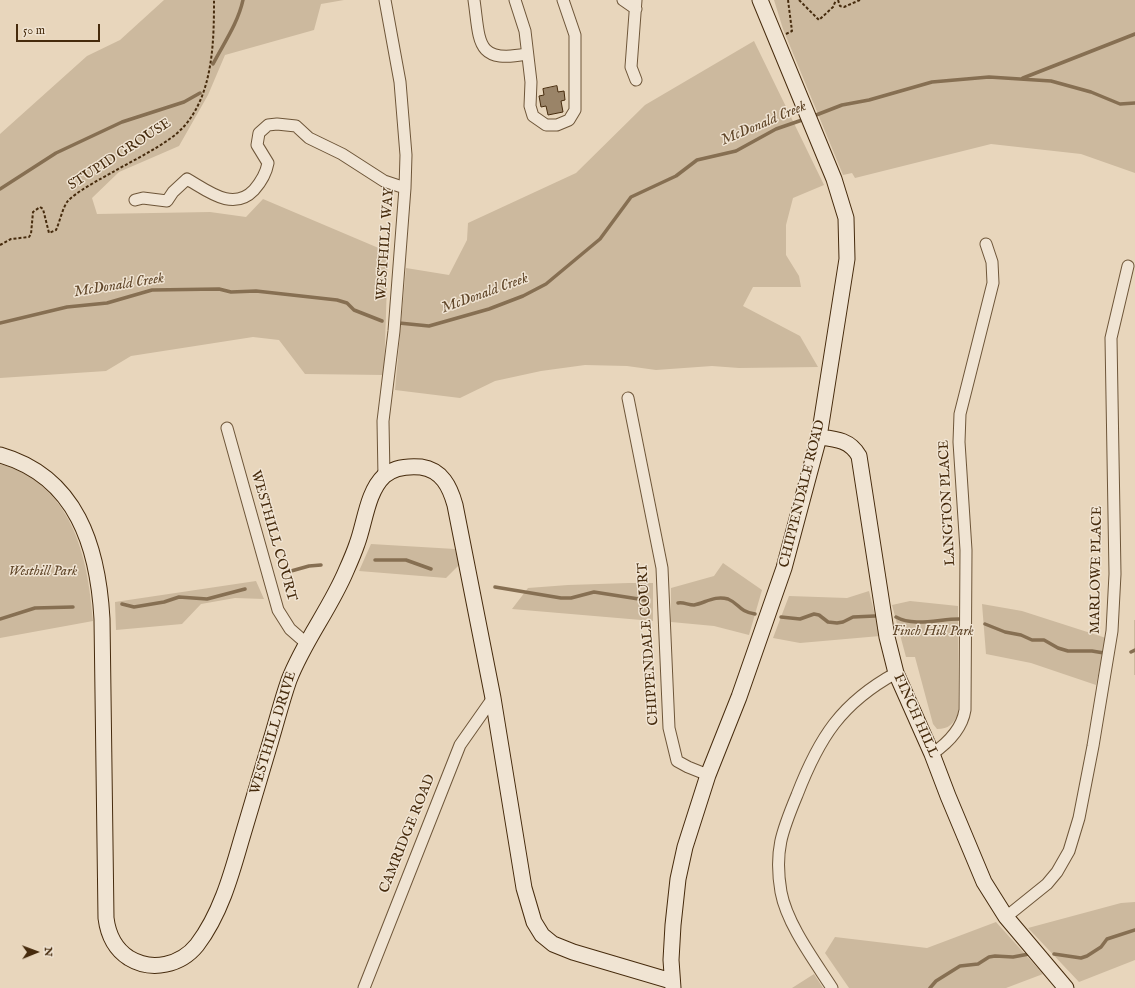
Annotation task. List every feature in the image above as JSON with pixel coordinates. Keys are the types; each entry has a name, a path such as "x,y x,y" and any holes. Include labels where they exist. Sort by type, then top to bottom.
{"street":[{"name":"WESTHILL WAY","path":"384,476 383,421 394,331 405,188 403,115 400,82 385,0"},
{"path":"474,0 480,38 488,51 499,57 526,54"},
{"path":"515,0 525,31 526,54 530,70 530,106 533,116 546,125 563,123 573,116 576,101 575,35 563,0"},
{"path":"623,0 630,7 636,4"},
{"name":"CHIPPENDALE ROAD","path":"672,984 671,960 678,879 685,847 708,775 739,697 784,568 819,437 847,259 846,218 834,179 775,40 760,0"},
{"path":"636,4 630,67 636,80"},
{"path":"135,200 143,198 168,201 174,192 187,179 225,199 238,201 249,195 265,174 268,163 257,145 259,133 268,125 277,124 296,126 309,138 342,154 375,176 392,185 405,188"},
{"name":"LANGTON PLACE","path":"932,754 946,744 963,720 965,710 966,550 958,442 960,414 993,282 992,262 986,244"},
{"name":"MARLOWE PLACE","path":"1006,917 1047,884 1058,872 1069,851 1079,818 1093,746 1112,631 1115,574 1110,338 1128,266"},
{"name":"CHIPPENDALE COURT","path":"628,398 662,568 669,720 673,747 677,761 708,775"},
{"name":"WESTHILL COURT","path":"227,428 278,610 290,628 306,643"},
{"name":"FINCH HILL","path":"819,437 846,442 853,447 859,456 887,637 896,673 932,754 984,882 1006,917 1066,988"},
{"name":"WESTHILL DRIVE","path":"0,455 34,468 60,490 79,518 94,562 100,596 102,619 106,918 111,938 121,952 136,961 153,965 167,964 176,961 191,952 211,923 227,887 235,864 284,695 306,643 332,601 346,572 358,544 374,492 384,476"},
{"path":"384,476 400,467 409,466 425,468 438,474 447,483 455,505 493,698 524,888 534,922 542,935 547,939 573,952 672,984"},
{"path":"832,988 794,927 782,893 778,849 782,832 813,754 827,731 865,692 896,673"},
{"name":"CAMRIDGE ROAD","path":"364,988 460,745 493,698"}],"path":[{"name":"STUPID GROUSE","path":"0,245 11,239 29,237 31,234 33,212 40,207 43,209 49,233 56,230 68,201 90,185 172,137 187,122 201,98 208,72 214,31 214,0"},
{"path":"775,40 792,31 788,0"},
{"path":"799,0 819,20 833,7 837,0"},
{"path":"837,0 840,6 844,7 860,0"}],"green space":[{"path":"164,0 344,0 321,4 314,30 225,55 208,95 179,146 119,172 92,198 97,214 210,212 246,217 263,199 388,252 384,375 305,374 279,340 253,337 131,356 106,371 0,378 0,134 87,56 120,40"},
{"path":"774,0 1135,0 1135,173 1081,154 991,144 855,178 852,173 843,175 783,29"},
{"path":"754,41 824,185 793,198 786,225 786,255 799,276 801,287 753,287 743,306 800,336 818,367 739,368 712,366 656,370 627,366 585,365 541,371 495,381 460,398 395,390 406,268 449,275 467,240 468,223 576,173 645,105"},
{"name":"Westhill Park","path":"0,464 24,474 44,488 60,505 72,526 80,548 91,596 93,621 0,638"},
{"path":"371,544 455,549 459,565 446,578 359,571"},
{"path":"723,563 762,590 749,635 714,626 671,622 671,588 714,576"},
{"path":"256,581 264,599 235,598 201,604 182,624 116,630 115,602"},
{"path":"653,583 653,621 512,609 528,588"},
{"path":"869,591 880,636 800,643 773,638 789,596 847,598"},
{"name":"Finch Hill Park","path":"910,601 958,606 958,714 954,721 945,728 937,729 933,724 915,657 906,657 892,605"},
{"path":"982,604 1022,611 1106,638 1096,685 1031,663 986,654"},
{"path":"1135,620 1135,675 1134,675"},
{"path":"1135,902 1135,960 1079,982 1028,928 1121,903"},
{"path":"996,922 1043,974 1006,988 849,988 825,953 835,937 927,948"},
{"path":"814,974 823,988 792,988"}],"building":[{"path":"557,86 558,92 564,91 565,100 561,101 563,112 548,115 546,106 541,107 539,96 544,95 543,89"}],"waterway":[{"path":"213,64 234,25 243,0"},
{"name":"McDonald Creek","path":"1023,78 1135,34"},
{"name":"McDonald Creek","path":"811,117 842,105 869,100 932,82 989,77 1051,81 1091,92 1120,104 1135,103"},
{"path":"0,189 56,153 122,122 184,102 200,93"},
{"name":"McDonald Creek","path":"399,323 429,326 489,309 523,296 546,284 600,239 631,197 676,176 697,160 736,151 776,129 805,119"},
{"name":"McDonald Creek","path":"0,323 67,307 107,303 152,290 219,289 231,292 256,291 337,300 347,303 354,310 382,321"},
{"path":"375,560 406,560 431,569"},
{"path":"284,573 309,566 321,565"},
{"path":"495,587 561,598 571,598 594,592 645,600"},
{"path":"122,604 134,607 164,602 179,597 207,599 245,589"},
{"path":"678,603 694,605 723,598 732,601 745,611 755,614"},
{"path":"0,619 35,608 73,607"},
{"path":"781,617 800,619 814,614 819,615 828,622 837,623 853,617 875,616"},
{"path":"896,617 911,622 959,619"},
{"path":"985,624 1032,640 1044,640 1058,648 1068,651 1092,651 1104,653"},
{"path":"1131,652 1135,650"},
{"path":"1054,954 1081,958 1101,947 1107,939 1135,930"},
{"path":"930,988 936,981 960,966 978,964 989,957 1013,957 1029,954"}]}
